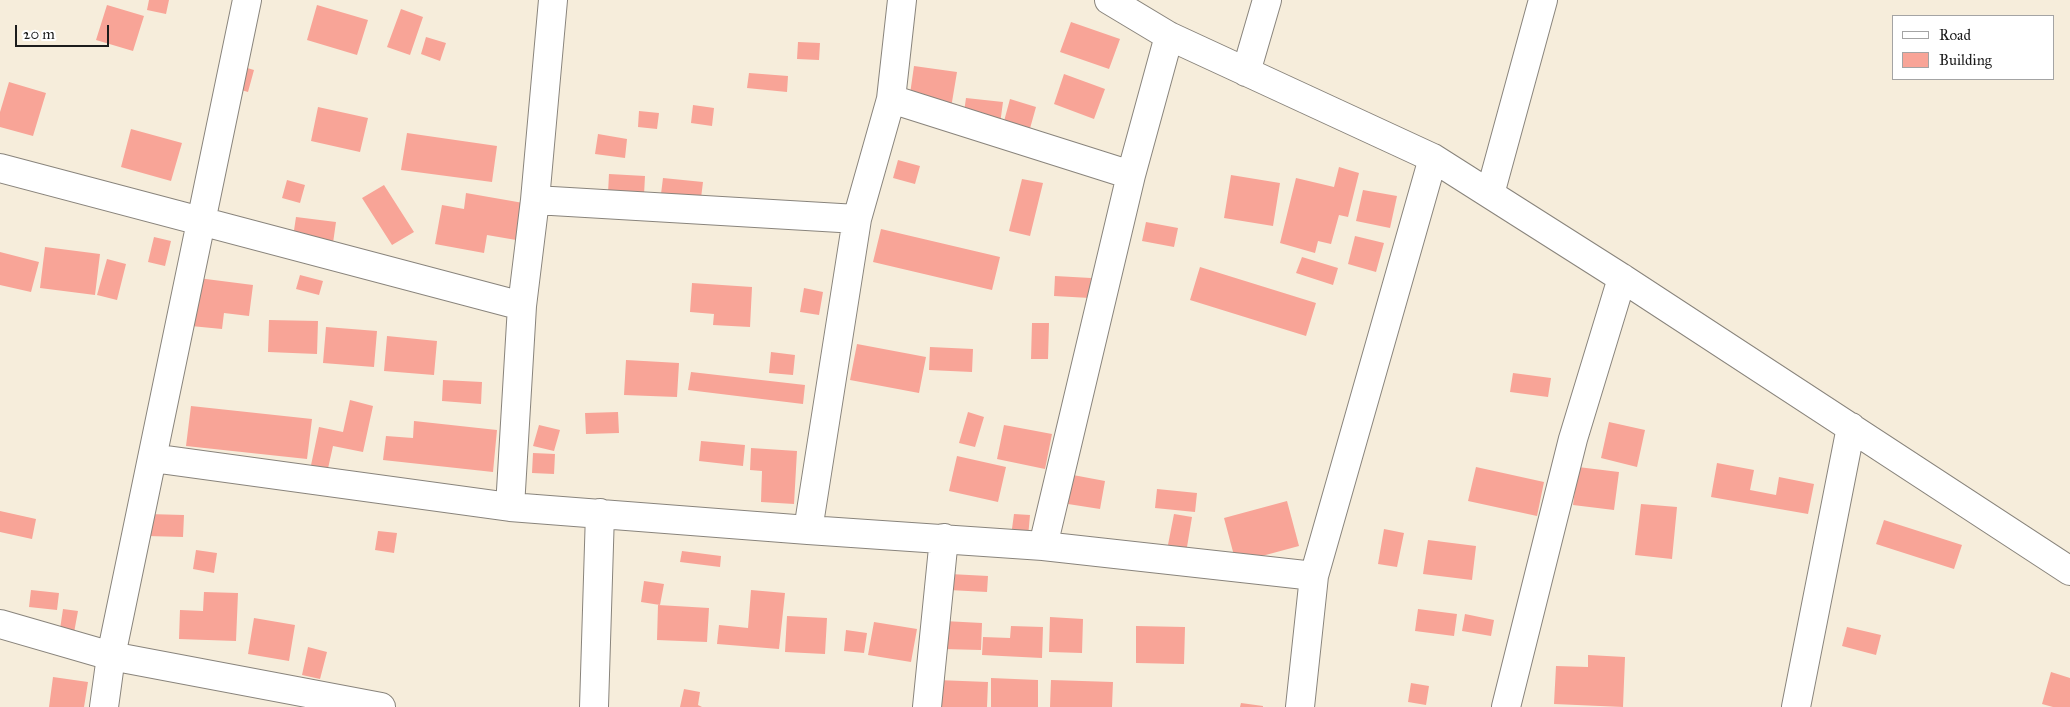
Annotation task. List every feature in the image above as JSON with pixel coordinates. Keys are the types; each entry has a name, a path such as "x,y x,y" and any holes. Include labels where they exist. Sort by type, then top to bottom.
{"street":[{"path":"104,707 111,656 247,0"},
{"path":"510,507 522,306 535,200 553,0"},
{"path":"808,530 857,219 891,99 902,0"},
{"path":"1109,0 1169,36 1433,158 1622,278 2070,571"},
{"path":"1246,72 1267,0"},
{"path":"1490,194 1543,0"},
{"path":"1043,546 1130,175 1169,36"},
{"path":"891,99 1130,175"},
{"path":"1300,707 1314,576 1433,158"},
{"path":"0,168 202,223 522,306"},
{"path":"535,200 857,219"},
{"path":"1506,707 1574,439 1622,278"},
{"path":"1796,707 1851,427"},
{"path":"152,458 510,507 1043,546 1314,576"},
{"path":"594,707 600,513"},
{"path":"927,707 944,538"},
{"path":"0,624 111,656 381,707"}],"building":[{"path":"149,0 169,0 166,14 147,10"},
{"path":"107,5 144,16 133,51 96,40"},
{"path":"317,5 368,20 357,55 307,40"},
{"path":"401,9 423,17 410,55 387,47"},
{"path":"1071,22 1120,39 1109,69 1060,52"},
{"path":"426,37 446,43 440,61 421,54"},
{"path":"798,42 820,43 819,60 797,59"},
{"path":"237,65 254,70 248,92 231,87"},
{"path":"914,66 957,72 951,108 909,101"},
{"path":"749,73 788,76 787,92 747,88"},
{"path":"1064,74 1105,89 1094,119 1054,104"},
{"path":"9,82 46,93 33,136 0,127 0,112"},
{"path":"966,98 1003,102 1000,124 963,119"},
{"path":"1010,99 1036,107 1029,132 1003,125"},
{"path":"693,105 714,108 712,126 691,123"},
{"path":"318,107 368,118 360,152 311,141"},
{"path":"639,111 659,113 657,129 638,127"},
{"path":"131,129 182,143 171,181 121,167"},
{"path":"407,133 497,146 492,182 401,170"},
{"path":"598,134 627,139 625,158 595,154"},
{"path":"898,160 920,166 915,184 893,178"},
{"path":"1339,167 1359,173 1348,217 1339,215 1331,244 1318,241 1315,253 1280,243 1296,178 1334,187"},
{"path":"609,174 645,176 644,195 608,193"},
{"path":"1231,175 1280,183 1273,226 1224,218"},
{"path":"663,178 703,182 701,198 661,194"},
{"path":"1022,179 1043,183 1030,236 1009,231"},
{"path":"287,180 305,185 300,203 282,198"},
{"path":"384,185 414,232 392,245 362,198"},
{"path":"1363,190 1397,196 1390,228 1356,221"},
{"path":"466,193 529,204 522,241 487,235 484,253 435,244 442,205 464,209"},
{"path":"296,217 336,222 333,243 293,237"},
{"path":"1146,222 1178,228 1174,247 1142,241"},
{"path":"881,229 1000,257 992,290 873,262"},
{"path":"1355,236 1384,243 1376,272 1348,264"},
{"path":"154,237 171,241 165,266 148,262"},
{"path":"45,247 100,254 95,295 40,288"},
{"path":"0,252 39,262 31,292 0,285"},
{"path":"1302,257 1338,268 1333,285 1296,273"},
{"path":"107,259 126,264 117,300 97,295"},
{"path":"1200,267 1316,303 1306,336 1190,300"},
{"path":"300,275 323,281 319,295 296,289"},
{"path":"1055,276 1091,278 1090,298 1054,296"},
{"path":"198,278 253,285 249,316 224,313 222,329 191,326"},
{"path":"692,283 752,287 750,327 713,325 714,314 690,312"},
{"path":"804,288 823,292 819,315 800,312"},
{"path":"269,320 318,321 317,354 268,352"},
{"path":"1032,323 1049,323 1048,359 1031,359"},
{"path":"326,327 377,331 374,367 323,363"},
{"path":"387,336 437,341 434,375 384,371"},
{"path":"857,344 926,357 919,393 850,380"},
{"path":"930,347 973,349 972,372 929,370"},
{"path":"771,352 795,355 793,375 769,373"},
{"path":"626,360 679,363 677,397 624,395"},
{"path":"691,372 805,385 803,404 688,390"},
{"path":"1513,373 1551,378 1548,397 1510,392"},
{"path":"443,380 482,382 481,404 442,401"},
{"path":"350,400 373,406 363,452 333,446 327,473 310,470 319,427 343,432"},
{"path":"191,406 312,419 307,459 186,446"},
{"path":"618,412 619,433 586,434 585,413"},
{"path":"968,412 984,417 975,447 959,443"},
{"path":"414,421 497,430 493,472 383,460 386,436 413,438"},
{"path":"1609,422 1645,430 1637,467 1601,458"},
{"path":"539,425 560,430 554,451 533,446"},
{"path":"1004,425 1052,434 1045,469 997,459"},
{"path":"701,441 745,445 743,466 699,461"},
{"path":"751,448 797,451 794,504 761,502 762,471 750,470"},
{"path":"533,453 555,454 554,474 532,473"},
{"path":"957,456 1006,467 998,502 949,491"},
{"path":"1717,463 1754,470 1750,490 1776,495 1779,477 1814,484 1808,514 1711,497"},
{"path":"1476,467 1544,482 1537,516 1468,501"},
{"path":"1578,467 1619,472 1614,510 1573,505"},
{"path":"1073,475 1105,481 1100,509 1068,504"},
{"path":"1157,489 1197,493 1195,512 1155,508"},
{"path":"1287,501 1299,546 1236,563 1224,518"},
{"path":"1641,504 1677,507 1672,559 1635,555"},
{"path":"0,511 36,519 32,539 0,532"},
{"path":"148,514 184,515 183,537 147,536"},
{"path":"1014,514 1030,515 1028,537 1011,536"},
{"path":"1174,514 1192,517 1185,559 1166,555"},
{"path":"1884,520 1962,545 1954,569 1876,544"},
{"path":"1384,529 1404,533 1397,567 1378,564"},
{"path":"378,531 397,533 394,553 375,550"},
{"path":"1428,540 1476,546 1472,580 1423,574"},
{"path":"196,550 217,553 214,573 193,569"},
{"path":"682,551 721,556 720,567 680,562"},
{"path":"950,574 988,576 987,592 949,590"},
{"path":"644,581 664,584 660,605 641,602"},
{"path":"31,590 59,593 57,610 29,607"},
{"path":"751,590 785,593 779,649 717,644 719,625 748,628"},
{"path":"204,592 238,593 236,641 179,639 180,610 203,611"},
{"path":"658,605 709,608 707,642 657,640"},
{"path":"63,609 78,611 73,638 59,636"},
{"path":"1418,609 1457,614 1454,636 1415,631"},
{"path":"1465,614 1494,620 1491,636 1462,631"},
{"path":"787,616 827,618 825,654 785,652"},
{"path":"1050,617 1083,619 1082,653 1049,652"},
{"path":"254,618 295,625 289,661 248,654"},
{"path":"944,621 982,623 981,650 943,649"},
{"path":"874,622 917,629 911,662 868,655"},
{"path":"1011,626 1043,627 1042,658 982,655 983,637 1010,638"},
{"path":"1136,626 1185,627 1184,664 1136,663"},
{"path":"1847,627 1881,635 1876,655 1842,646"},
{"path":"846,630 867,633 864,653 844,651"},
{"path":"308,647 327,652 320,679 302,675"},
{"path":"1588,655 1625,657 1623,707 1554,704 1556,666 1588,667"},
{"path":"2051,672 2070,678 2070,707 2053,707 2042,704"},
{"path":"53,677 88,682 84,707 49,707"},
{"path":"991,678 1038,680 1038,707 991,707"},
{"path":"937,680 988,682 987,707 936,707"},
{"path":"1051,680 1113,682 1112,707 1050,707"},
{"path":"1411,683 1429,686 1426,705 1408,702"},
{"path":"684,689 700,692 698,705 702,707 680,707"},
{"path":"1241,703 1263,706 1263,707 1240,707"}]}
